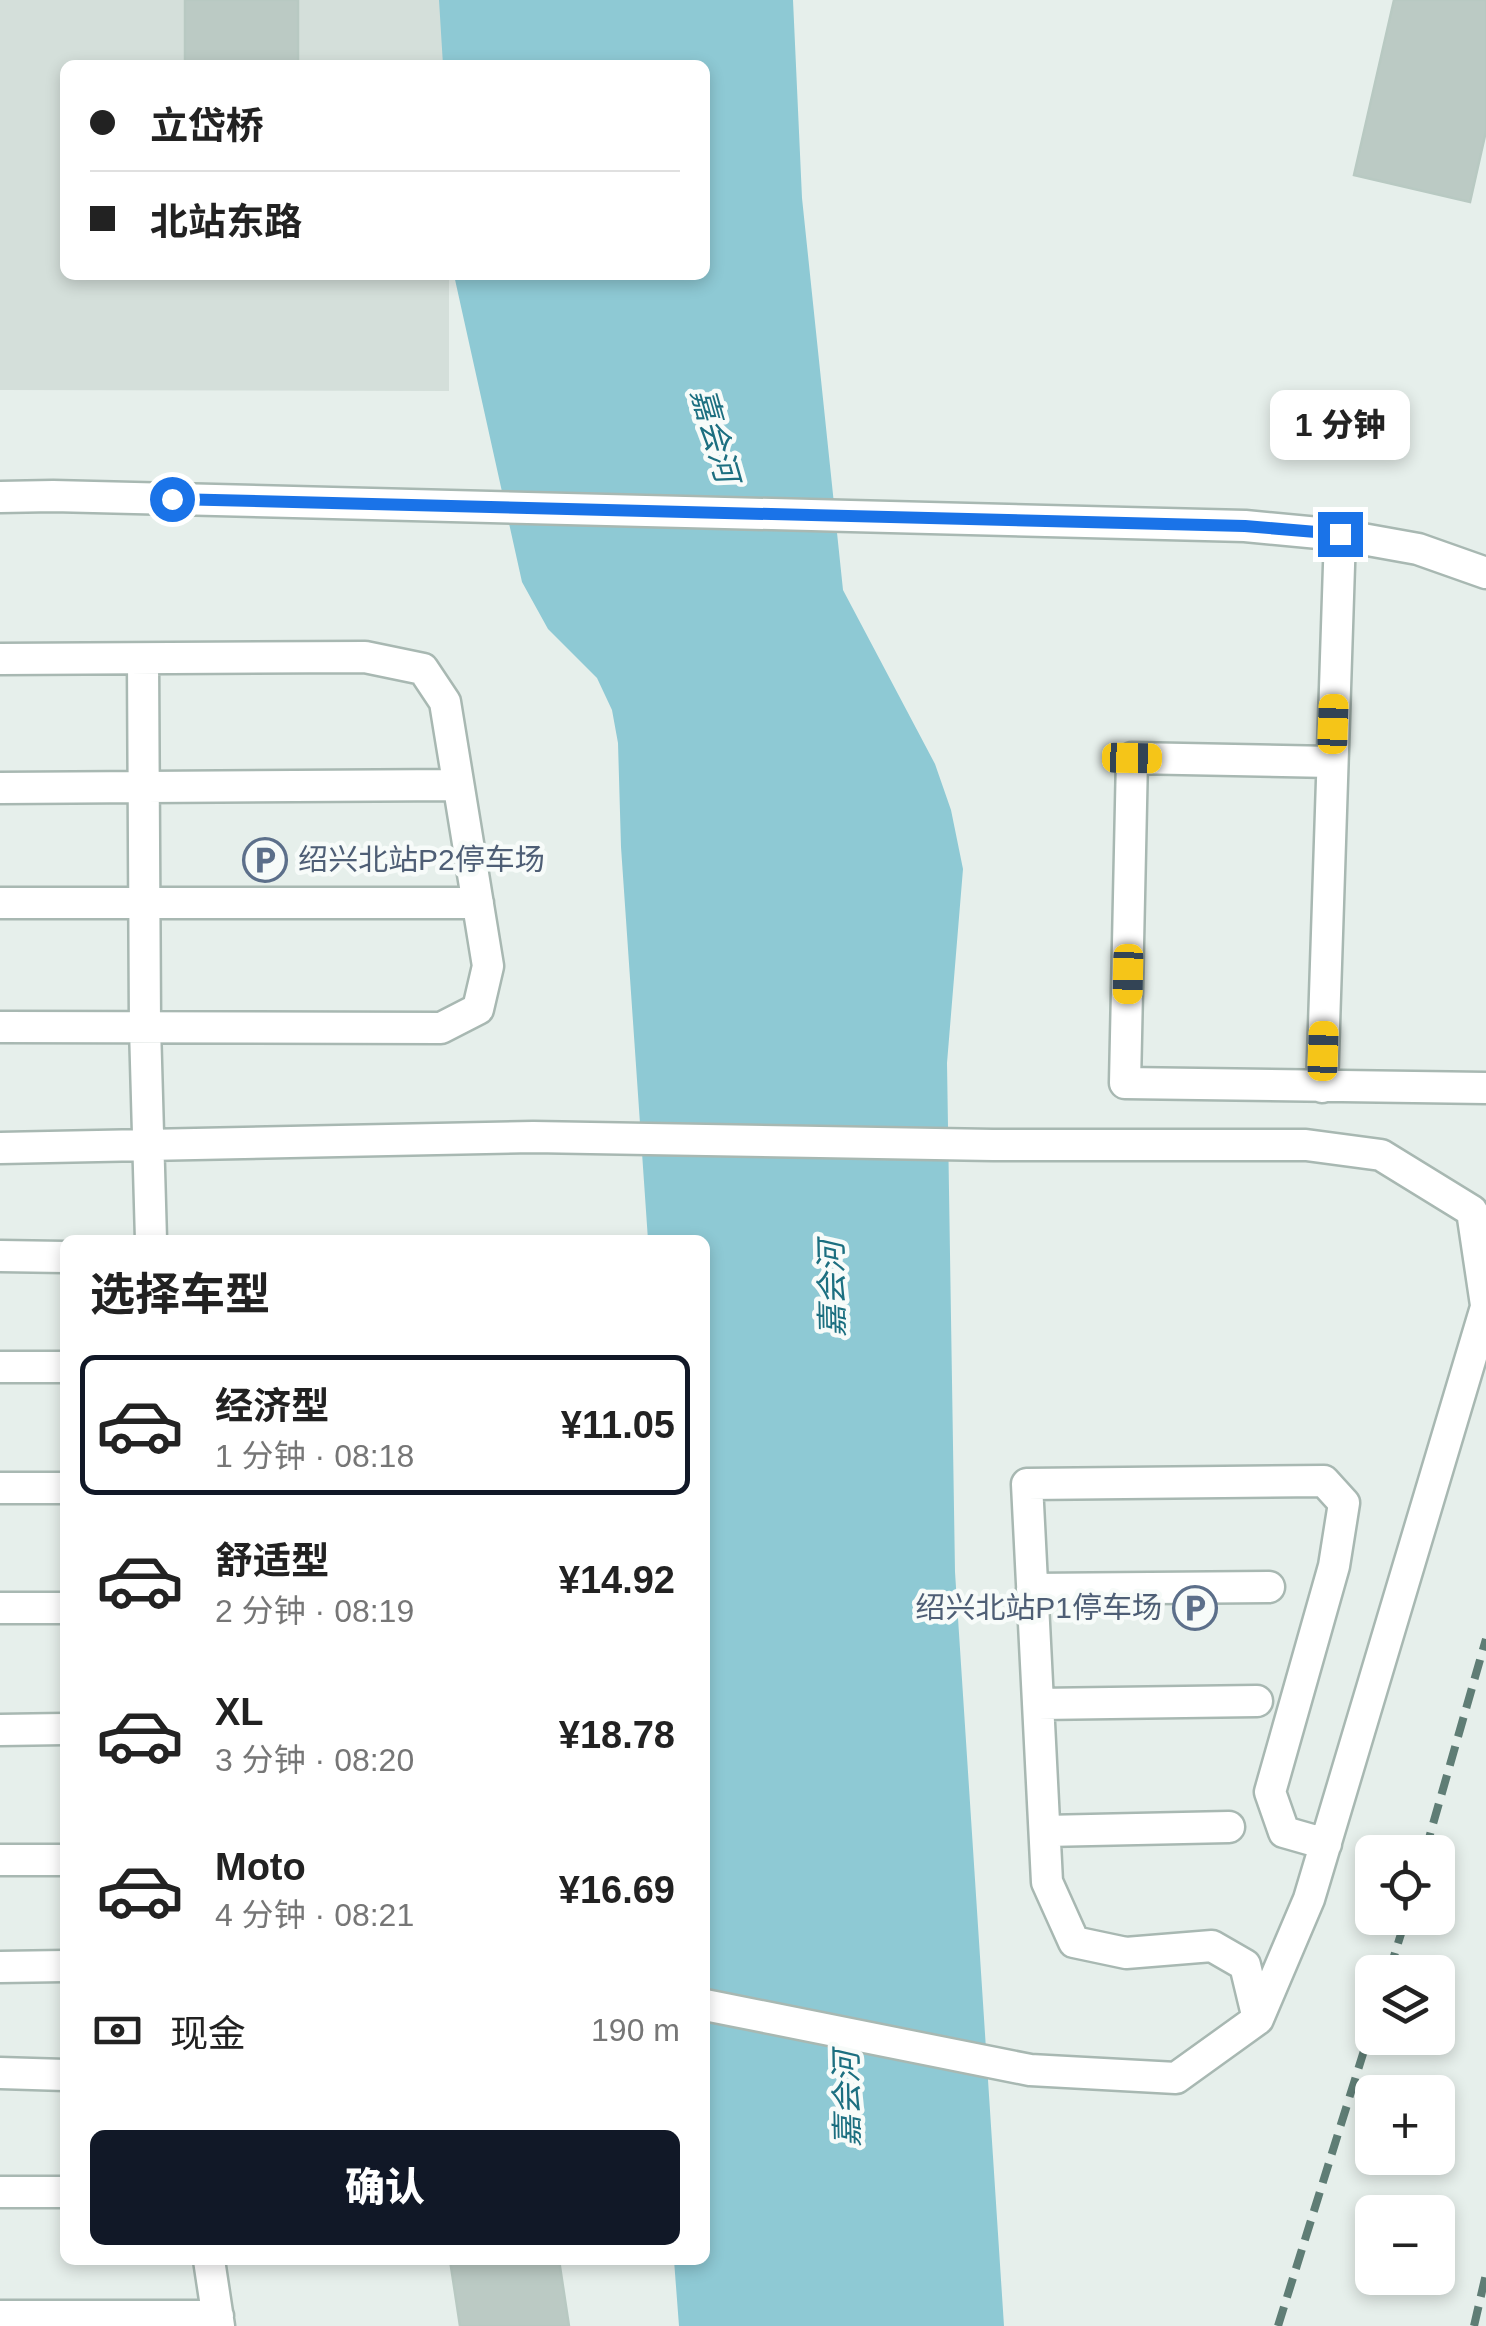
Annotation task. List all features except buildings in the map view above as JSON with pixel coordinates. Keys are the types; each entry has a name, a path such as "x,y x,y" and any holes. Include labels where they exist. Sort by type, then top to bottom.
{"lane":[{"path":"0,498 54,496 1245,526 1340,534 1418,549 1486,573"},
{"path":"1322,1087 1340,534"},
{"path":"0,659 365,658 424,669 445,702 488,966 478,1009 441,1028 0,1026"},
{"path":"143,659 152,1235"},
{"path":"1332,762 1132,758 1125,1082 1486,1088"},
{"path":"0,788 458,785"},
{"path":"0,903 478,904"},
{"path":"0,1148 533,1137 1306,1144 1381,1155 1472,1211 1486,1306 1309,1899 1258,2018 1176,2078 1030,2070 710,2006"},
{"path":"0,1256 60,1257"},
{"path":"0,1367 60,1367"},
{"path":"1258,2018 1244,1965 1212,1946 1126,1954 1074,1942 1047,1882 1027,1484 1324,1481 1344,1504 1336,1550 1270,1792 1284,1832 1326,1844"},
{"path":"0,1488 60,1488"},
{"path":"1032,1589 1269,1587"},
{"path":"0,1608 60,1608"},
{"path":"1038,1704 1257,1701"},
{"path":"0,1730 60,1730"},
{"path":"1045,1830 1230,1827"},
{"path":"0,1860 60,1860"},
{"path":"0,1967 60,1966"},
{"path":"0,2074 60,2076"},
{"path":"0,2192 60,2192"},
{"path":"0,2316 218,2321 210,2265"}],"shaded area":[{"path":"0,0 449,0 449,60 60,60 60,280 449,280 449,391 0,390"}],"water":[{"name":"嘉会河","path":"439,0 793,0 802,198 843,590 935,764 951,810 963,869 947,1063 955,1572 1004,2326 679,2326 674,2265 710,2265 710,1235 648,1235 621,847 618,743 612,710 597,678 548,629 522,582 455,280 710,280 710,60 443,60"}],"railway":[{"path":"1430,1835 1486,1639"},
{"path":"1394,1955 1401,1935"},
{"path":"1278,2326 1363,2055"},
{"path":"1474,2326 1486,2274"}],"place":[{"name":"绍兴北站P2停车场","path":"265,860"},
{"name":"绍兴北站P1停车场","path":"1195,1608"}],"route":[{"path":"172,499 1245,526 1340,534"}]}
